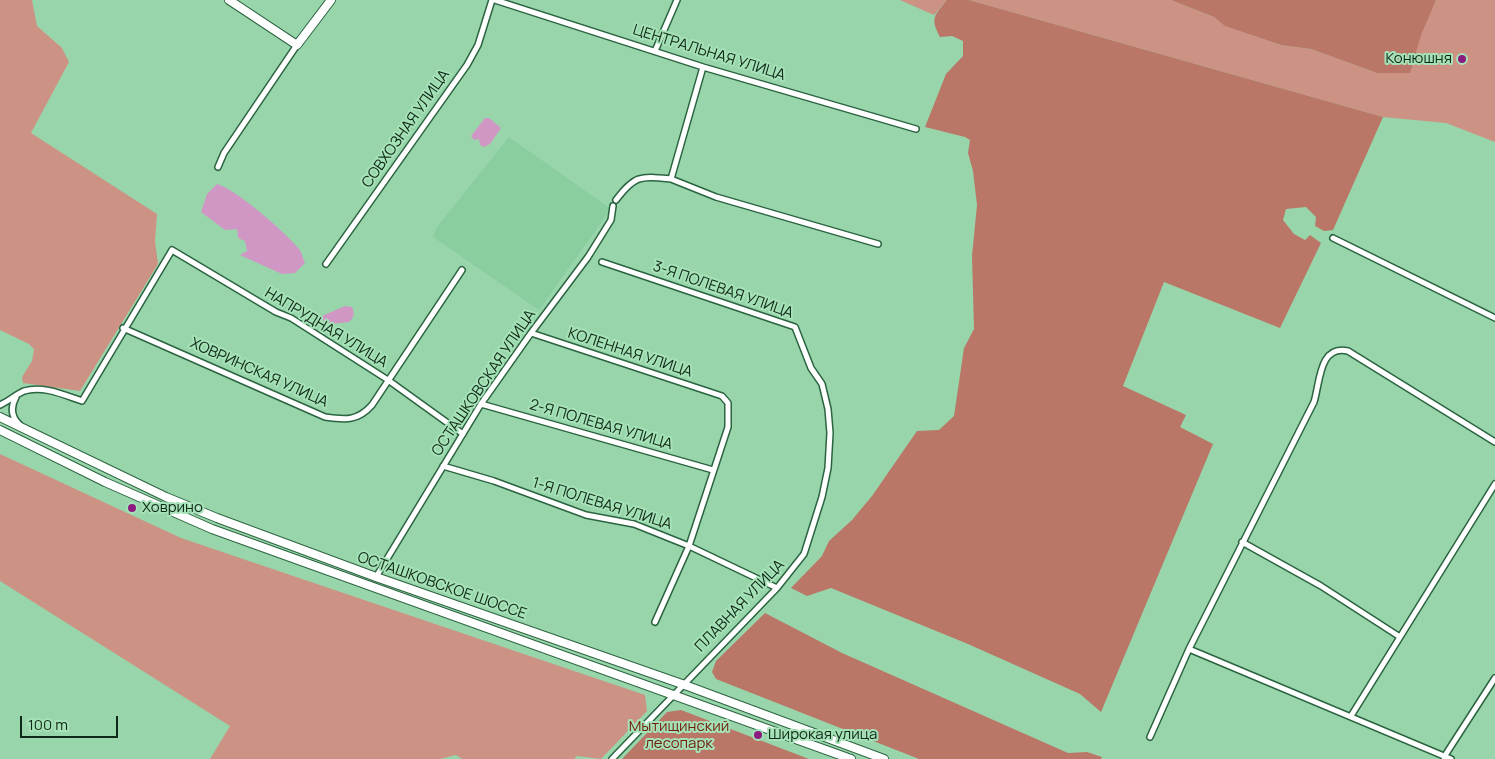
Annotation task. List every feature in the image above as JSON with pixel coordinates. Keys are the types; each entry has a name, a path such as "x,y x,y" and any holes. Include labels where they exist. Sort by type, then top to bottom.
{"main road":[{"path":"229,0 297,45 331,0"},
{"name":"ОСТАШКОВСКОЕ ШОССЕ","path":"0,417 174,501 376,578 682,684 884,759"},
{"name":"ОСТАШКОВСКОЕ ШОССЕ","path":"0,430 104,482 212,529 851,759"}],"street":[{"name":"ЦЕНТРАЛЬНАЯ УЛИЦА","path":"494,0 703,67 916,128"},
{"name":"СОВХОЗНАЯ УЛИЦА","path":"326,264 467,65 478,45 494,0"},
{"path":"655,51 677,0"},
{"path":"218,167 224,153 297,45"},
{"path":"670,179 703,67"},
{"path":"616,200 628,184 636,178 645,176 670,179 716,196 878,244"},
{"name":"ОСТАШКОВСКАЯ УЛИЦА","path":"376,578 481,404 531,333 588,258 611,220 613,206"},
{"path":"1333,238 1495,318"},
{"name":"НАПРУДНАЯ УЛИЦА","path":"123,328 172,250 276,312 291,318 388,380 463,434"},
{"name":"3-Я ПОЛЕВАЯ УЛИЦА","path":"602,262 795,327 811,368"},
{"name":"ХОВРИНСКАЯ УЛИЦА","path":"123,328 325,417 354,418 363,414 388,380 462,270"},
{"path":"0,405 26,391 45,390 82,401 123,328"},
{"name":"КОЛЕННАЯ УЛИЦА","path":"531,333 722,396 728,403 728,427 713,470"},
{"path":"1150,737 1189,649 1314,402 1325,358 1331,351 1340,349 1348,351 1495,442"},
{"name":"ПЛАВНАЯ УЛИЦА","path":"612,759 682,684 777,588 804,554 822,497 828,468 830,434 828,410 822,384 811,368"},
{"path":"17,395 11,410 17,422 24,429"},
{"name":"2-Я ПОЛЕВАЯ УЛИЦА","path":"481,404 713,470"},
{"name":"1-Я ПОЛЕВАЯ УЛИЦА","path":"443,466 494,481 586,515 634,524 689,546 777,588"},
{"path":"655,622 689,546 713,470"},
{"path":"1351,716 1495,484"},
{"path":"1242,542 1320,586 1400,636"},
{"path":"1189,649 1351,716 1444,758 1451,759"},
{"path":"1444,758 1495,678"}],"shaded area":[{"path":"0,0 32,0 37,26 62,48 69,62 31,133 157,214 155,241 158,264 80,391 23,383 22,377 32,361 34,349 29,344 0,330"},
{"path":"900,0 947,0 934,15"},
{"path":"969,0 1171,0 1214,17 1226,26 1281,45 1311,49 1377,73 1402,71 1436,0 1495,0 1495,142 1446,123 1383,117"},
{"path":"485,118 489,118 501,128 490,144 484,147 480,145 479,139 474,140 471,136"},
{"path":"509,137 611,209 539,310 433,237 437,227"},
{"path":"217,184 236,194 260,212 299,249 305,263 295,273 282,274 240,255 247,251 245,241 238,238 237,229 225,230 201,212 207,194"},
{"path":"345,306 352,307 354,312 349,322 330,324 323,321 322,316"},
{"path":"0,454 181,538 645,695 647,711 601,759 577,756 574,759 462,759 456,755 440,759 210,759 230,726 0,581"}],"green space":[{"path":"947,0 969,0 1383,117 1333,230 1324,231 1315,226 1316,217 1306,207 1286,209 1283,220 1294,234 1305,240 1310,235 1321,243 1280,328 1164,282 1123,386 1186,415 1180,427 1213,444 1101,712 1080,694 968,644 831,588 807,596 791,588 822,556 829,541 852,520 872,496 917,431 939,430 954,416 964,348 974,329 972,256 977,205 973,171 968,153 970,140 925,127 946,74 963,56 963,41 952,36 940,37 935,25 936,14"},
{"path":"1171,0 1436,0 1421,35 1410,73 1377,73 1311,49 1281,45 1225,26 1214,17"},
{"path":"765,613 842,653 1068,753 1087,752 1102,757 1101,759 919,759 716,679 712,672 716,661"},
{"name":"Мытищинский лесопарк","path":"681,710 809,759 622,759 667,712"}],"place":[{"name":"Конюшня","path":"1462,59"},
{"name":"Ховрино","path":"132,508"},
{"name":"Широкая улица","path":"758,735"}]}
